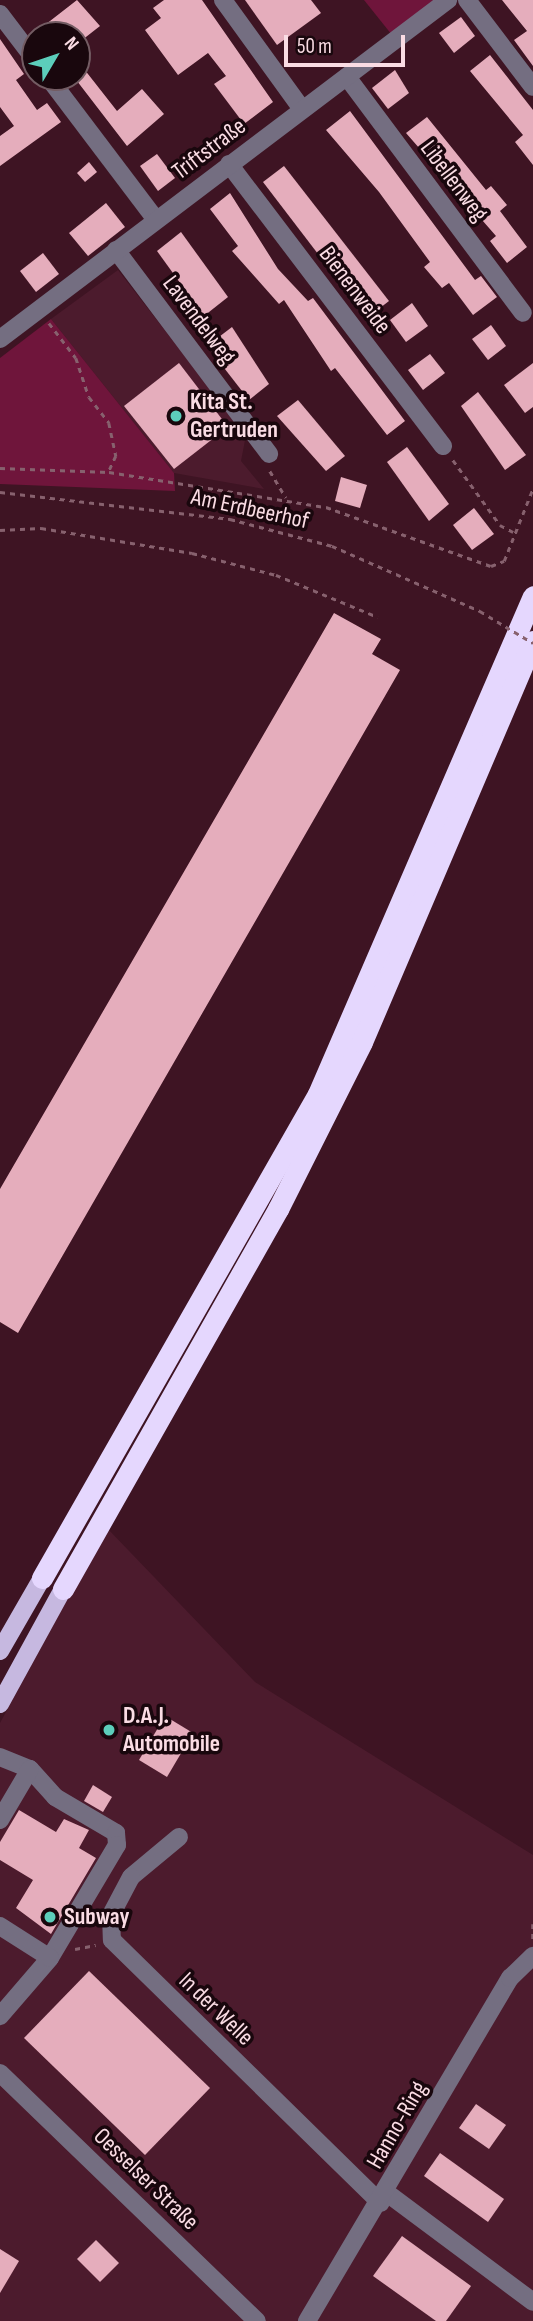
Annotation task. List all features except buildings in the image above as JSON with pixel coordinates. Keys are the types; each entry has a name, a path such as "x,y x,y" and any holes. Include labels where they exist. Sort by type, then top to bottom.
{"highway":[{"path":"42,1578 318,1094 533,596"},
{"path":"62,1589 278,1209 362,1042 533,642"}],"main road":[{"path":"0,1651 42,1578"},
{"path":"0,1704 62,1589"}],"street":[{"path":"223,0 302,109"},
{"name":"Triftstraße","path":"0,339 448,0"},
{"path":"467,0 533,88"},
{"path":"0,14 21,42"},
{"name":"Libellenweg","path":"346,77 523,313"},
{"path":"59,91 156,220"},
{"name":"Bienenweide","path":"229,164 443,446"},
{"name":"Lavendelweg","path":"116,250 269,454"},
{"path":"0,1757 30,1769 55,1797 116,1833 117,1845 50,1958 0,2016"},
{"path":"0,1820 30,1769"},
{"path":"112,1940 111,1915 131,1877 179,1837"},
{"path":"0,1926 50,1958"},
{"name":"In der Welle","path":"112,1940 384,2198 533,2302"},
{"name":"Hanno-Ring","path":"307,2321 384,2198 510,1978 533,1956"},
{"name":"Oesselser Straße","path":"0,2073 257,2321"}],"path":[{"path":"38,310 76,358 89,397 109,422 116,456 109,471"},
{"path":"443,446 500,525 513,533"},
{"path":"269,454 271,477 287,499"},
{"path":"0,468 109,471 287,499 326,507 491,566 504,561 533,488"},
{"name":"Am Erdbeerhof","path":"0,492 230,519 332,546 480,611 533,642"},
{"path":"0,530 41,528 192,553 276,575 378,617"},
{"path":"533,1924 533,1940"},
{"path":"62,1938 74,1950 112,1940"}],"shaded area":[{"path":"364,0 440,0 392,35"},
{"path":"118,270 246,435 241,461 264,489 174,473 51,319"},
{"path":"51,319 174,473 175,491 0,484 0,358"},
{"path":"106,1527 255,1682 533,1855 533,2321 0,2321 0,1723"}],"place":[{"name":"Kita St. Gertruden","path":"176,416"},
{"name":"D.A.J. Automobile","path":"109,1730"},
{"name":"Subway","path":"50,1917"}]}
